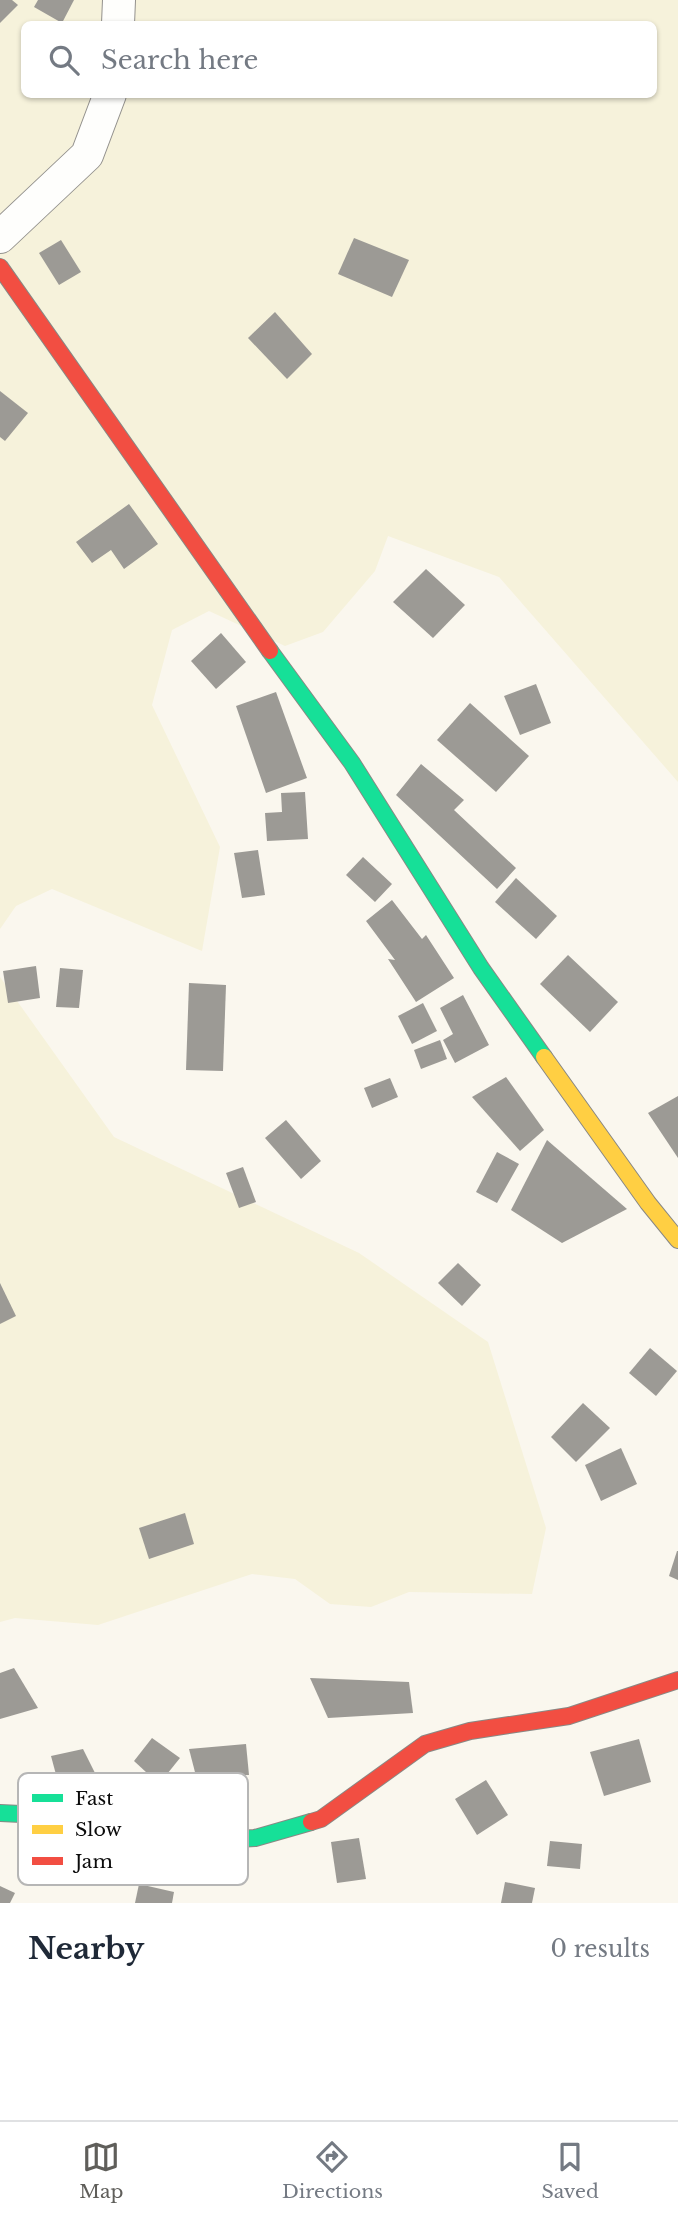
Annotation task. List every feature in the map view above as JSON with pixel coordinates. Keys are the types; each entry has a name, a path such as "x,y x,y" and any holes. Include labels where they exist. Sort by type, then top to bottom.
{"street":[{"path":"118,21 119,0"},
{"path":"0,237 88,155 109,98"},
{"path":"0,267 206,562 352,763 481,968 648,1203 678,1240"},
{"path":"248,1838 321,1819 425,1744 470,1731 569,1716 678,1680"},
{"path":"0,1813 18,1814"}],"shaded area":[{"path":"0,0 678,0 678,782 499,577 388,536 375,571 323,632 285,646 209,611 172,630 152,705 220,847 202,951 52,889 16,906 0,929"},
{"path":"0,977 114,1137 359,1253 488,1342 546,1528 532,1594 409,1592 371,1607 330,1604 295,1579 252,1574 98,1625 15,1618 0,1622"}],"building":[{"path":"0,0 12,0 18,5 0,23"},
{"path":"38,0 74,0 63,21 34,7"},
{"path":"354,238 409,260 392,297 338,274"},
{"path":"61,240 81,272 59,285 39,253"},
{"path":"275,312 312,354 287,379 248,338"},
{"path":"0,391 28,413 5,441 0,437"},
{"path":"129,504 158,544 124,569 111,550 92,563 76,542"},
{"path":"426,569 465,605 433,638 393,602"},
{"path":"221,633 246,662 216,689 191,661"},
{"path":"536,684 551,723 520,735 504,696"},
{"path":"276,692 307,778 266,793 236,706"},
{"path":"470,703 529,756 496,792 437,740"},
{"path":"421,764 464,800 454,810 516,868 497,889 396,795"},
{"path":"305,792 308,839 267,841 265,813 282,812 281,793"},
{"path":"258,850 265,895 242,898 234,853"},
{"path":"363,857 392,884 375,902 346,875"},
{"path":"516,878 557,916 536,939 495,902"},
{"path":"392,900 422,939 426,935 454,978 416,1002 388,959 395,960 366,921"},
{"path":"568,955 618,1002 590,1032 540,984"},
{"path":"36,966 40,998 8,1003 3,971"},
{"path":"60,968 83,970 79,1008 56,1007"},
{"path":"189,983 226,985 223,1071 186,1070"},
{"path":"463,995 489,1045 455,1063 443,1040 453,1034 440,1008"},
{"path":"423,1003 437,1031 412,1044 398,1016"},
{"path":"440,1040 447,1059 421,1069 414,1050"},
{"path":"506,1077 544,1130 520,1151 472,1097"},
{"path":"390,1078 398,1097 372,1108 364,1088"},
{"path":"678,1096 678,1158 648,1113"},
{"path":"286,1120 321,1161 301,1179 265,1138"},
{"path":"547,1140 627,1209 562,1243 511,1210"},
{"path":"497,1152 519,1164 497,1203 476,1192"},
{"path":"243,1167 256,1202 239,1208 226,1173"},
{"path":"458,1263 481,1285 462,1306 438,1283"},
{"path":"0,1283 16,1316 0,1324"},
{"path":"650,1348 677,1371 656,1396 629,1373"},
{"path":"583,1403 610,1428 576,1462 551,1437"},
{"path":"621,1448 637,1484 601,1501 585,1465"},
{"path":"185,1513 194,1544 149,1559 139,1528"},
{"path":"678,1551 678,1580 669,1576"},
{"path":"14,1668 38,1708 0,1719 0,1673"},
{"path":"310,1678 409,1682 413,1713 328,1718"},
{"path":"152,1738 180,1758 168,1773 147,1773 134,1761"},
{"path":"639,1739 651,1782 604,1796 590,1752"},
{"path":"246,1744 249,1775 195,1773 189,1749"},
{"path":"83,1749 95,1773 56,1773 51,1756"},
{"path":"486,1780 508,1815 477,1835 455,1799"},
{"path":"359,1838 366,1879 337,1883 331,1842"},
{"path":"550,1841 582,1844 580,1869 547,1866"},
{"path":"505,1882 535,1888 532,1903 501,1903"},
{"path":"139,1885 174,1892 172,1903 135,1903"},
{"path":"0,1886 15,1893 10,1903 0,1903"}],"traffic: fast":[{"path":"270,651 352,763 481,968 544,1057"},
{"path":"0,1813 18,1814"},
{"path":"248,1838 311,1822"}],"traffic: slow":[{"path":"544,1057 648,1203 678,1240"}],"traffic: jam":[{"path":"0,267 270,651"},
{"path":"311,1822 321,1819 425,1744 470,1731 569,1716 678,1680"}]}
